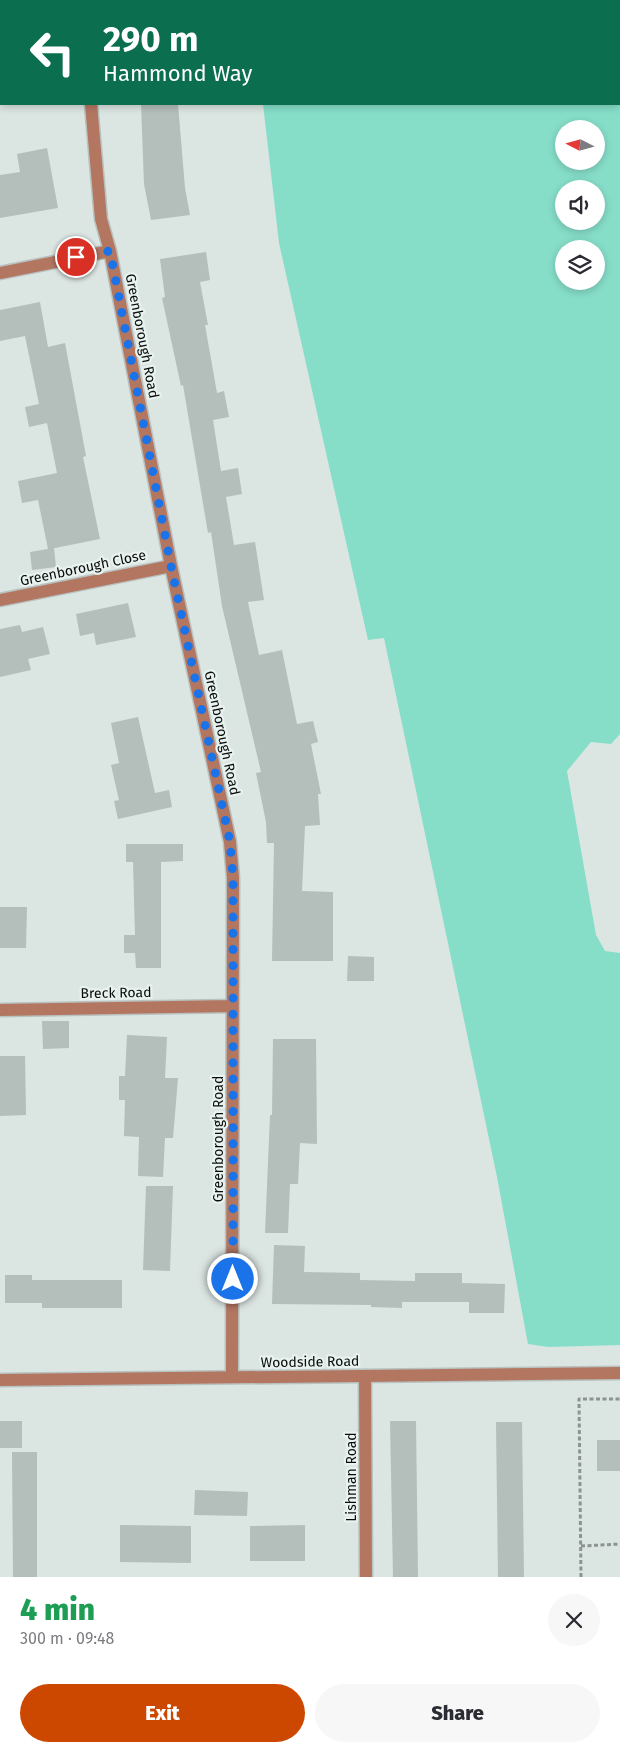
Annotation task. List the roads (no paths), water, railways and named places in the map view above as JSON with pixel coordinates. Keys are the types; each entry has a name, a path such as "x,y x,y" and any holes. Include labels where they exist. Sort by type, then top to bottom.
{"street":[{"name":"Greenborough Road","path":"91,105 101,219 110,251 171,566 230,842 233,878 232,1377"},
{"path":"0,273 110,251"},
{"name":"Greenborough Close","path":"0,600 171,566"},
{"name":"Breck Road","path":"0,1010 232,1006"},
{"name":"Woodside Road","path":"0,1380 620,1373"},
{"name":"Lishman Road","path":"365,1376 366,1577"}]}
